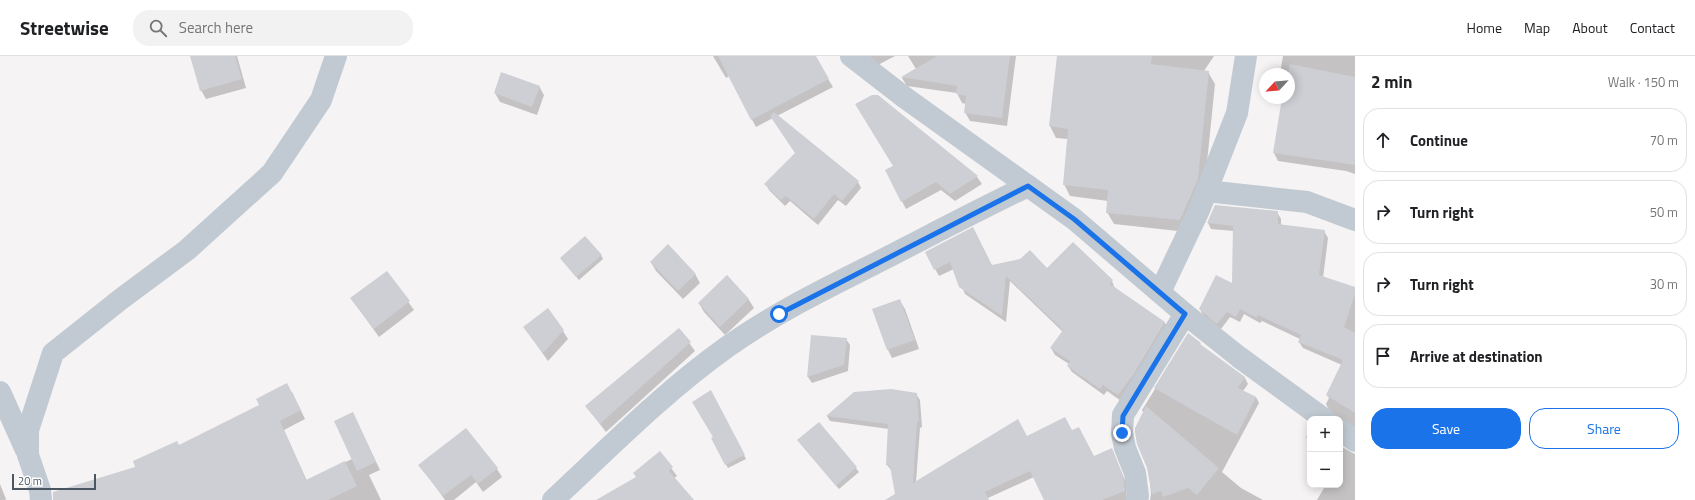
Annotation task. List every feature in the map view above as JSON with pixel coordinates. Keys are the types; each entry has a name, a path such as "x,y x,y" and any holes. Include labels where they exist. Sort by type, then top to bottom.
{"street":[{"path":"28,455 28,430 53,353 121,299 187,250 272,173 321,100 336,56"},
{"path":"851,56 904,97 1074,219 1239,358 1320,416"},
{"path":"1160,292 1199,210 1237,113 1246,56"},
{"path":"553,500 672,389 729,346 779,314 1028,186"},
{"path":"1206,191 1307,202 1355,220"},
{"path":"1136,500 1138,496 1135,473 1125,448 1122,433 1123,416 1185,314"},
{"path":"0,392 28,455 40,490 41,500"},
{"path":"1343,432 1355,441"}],"building":[{"path":"190,56 235,56 242,79 200,91"},
{"path":"718,56 816,56 829,79 751,120"},
{"path":"937,56 1010,56 1002,118 964,113 966,96 956,94 957,86 901,77"},
{"path":"1057,56 1152,56 1151,64 1209,71 1198,179 1180,220 1106,213 1108,190 1063,185 1068,129 1049,126"},
{"path":"1290,64 1355,77 1355,165 1273,153 1281,104 1295,104 1295,68 1289,68"},
{"path":"501,72 540,86 532,107 494,93"},
{"path":"872,95 878,95 978,176 950,194 936,182 901,202 885,170 893,166 855,104"},
{"path":"774,112 859,181 842,201 834,194 814,219 786,196 781,200 764,184 795,153 770,116"},
{"path":"1215,205 1278,211 1278,224 1325,230 1319,275 1355,287 1355,294 1344,327 1355,333 1355,413 1326,395 1343,360 1298,342 1301,335 1258,315 1257,318 1240,309 1236,317 1227,312 1217,324 1199,309 1216,275 1232,283 1233,226 1207,223"},
{"path":"973,227 992,265 1020,259 1030,250 1047,268 1073,242 1113,280 1110,284 1165,322 1133,375 1118,395 1103,385 1100,389 1067,366 1070,361 1050,348 1063,330 1006,276 1002,316 959,287 950,262 934,270 925,252"},
{"path":"585,236 602,255 576,277 560,258"},
{"path":"668,244 696,274 678,291 650,262"},
{"path":"387,271 410,301 374,329 350,298"},
{"path":"727,275 749,299 720,327 698,303"},
{"path":"900,299 915,340 887,350 872,309"},
{"path":"548,308 564,330 543,353 523,327"},
{"path":"679,328 691,342 600,424 585,406"},
{"path":"1188,333 1201,343 1200,344 1245,377 1238,388 1256,397 1237,435 1154,388"},
{"path":"811,335 847,338 844,365 807,377"},
{"path":"287,383 301,410 280,421 306,480 345,461 357,486 328,500 53,500 53,492 135,467 133,461 177,441 179,445 259,405 256,399"},
{"path":"891,389 917,393 919,422 917,422 913,483 1018,419 1027,436 1065,417 1072,430 1079,427 1094,456 1112,448 1123,476 1125,491 1102,500 1044,500 1030,471 985,492 989,500 885,500 895,494 890,466 886,465 888,424 826,416 854,392"},
{"path":"711,390 745,455 725,465 711,438 713,437 692,402"},
{"path":"1146,406 1219,468 1197,495 1188,488 1163,497 1161,491 1152,494 1147,468 1137,444 1135,432 1135,428"},
{"path":"353,412 376,462 357,471 334,421"},
{"path":"819,422 857,467 836,486 797,440"},
{"path":"466,428 498,468 478,484 471,475 443,496 418,465"},
{"path":"660,451 673,467 669,471 694,500 596,500 636,477 633,473"}],"route":[{"path":"779,314 961,219 1028,186 1074,219 1185,314 1123,416 1122,433"}]}
